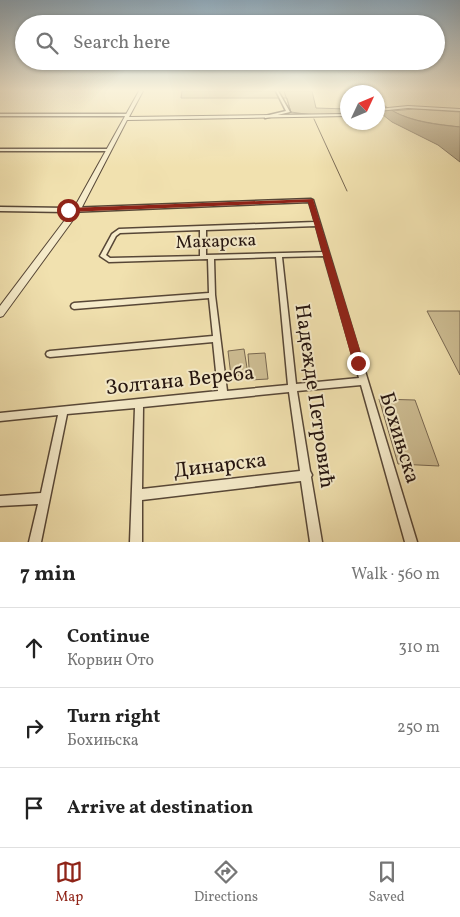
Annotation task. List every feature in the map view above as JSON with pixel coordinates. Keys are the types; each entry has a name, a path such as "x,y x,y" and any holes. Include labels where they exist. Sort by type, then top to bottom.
{"street":[{"path":"81,116 295,116"},
{"path":"0,313 77,209 126,117"},
{"path":"0,150 108,150"},
{"name":"Бохињска","path":"77,209 311,200 411,542"},
{"path":"0,210 77,209"},
{"path":"223,394 203,228 318,224"},
{"name":"Макарска","path":"203,228 119,231 114,235 103,254 107,260 326,254"},
{"name":"Надежде Петровић","path":"279,255 292,387 316,542"},
{"path":"74,306 212,295"},
{"path":"50,354 216,339"},
{"name":"Золтана Вереба","path":"0,417 364,381"},
{"path":"136,542 140,403"},
{"path":"35,542 64,410"},
{"name":"Динарска","path":"138,495 307,475"},
{"path":"0,501 45,498"}],"shaded area":[{"path":"385,116 404,116 427,123 460,127 460,162 438,145 392,122"},
{"path":"404,116 460,116 460,127 434,124"},
{"path":"427,311 460,311 460,375"},
{"path":"244,349 248,374 231,376 228,351"},
{"path":"265,353 268,379 250,380 248,354"},
{"path":"379,399 415,400 439,466 398,464"}],"waterway":[{"path":"314,119 347,191"}],"route":[{"path":"68,210 311,200 358,363"}]}
